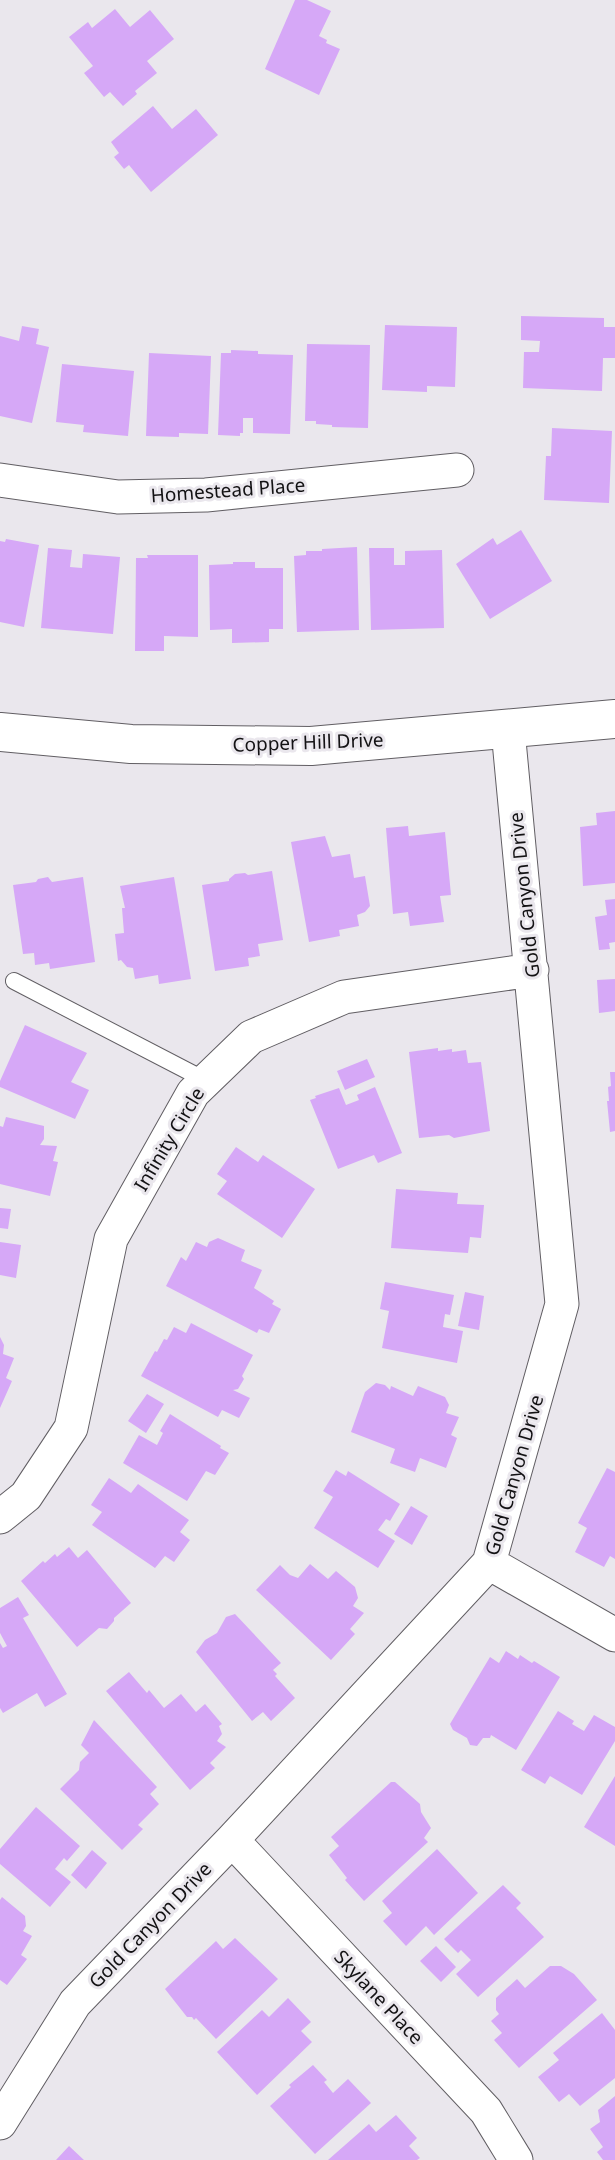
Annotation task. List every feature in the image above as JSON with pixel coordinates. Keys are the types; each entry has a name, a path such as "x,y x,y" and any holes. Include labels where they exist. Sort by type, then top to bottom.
{"main road":[{"name":"Copper Hill Drive","path":"0,732 131,744 311,746 615,719"}],"street":[{"name":"Homestead Place","path":"0,480 118,497 206,495 457,470"},
{"name":"Gold Canyon Drive","path":"0,2123 75,2003 232,1840 489,1563 562,1304 508,730"},
{"name":"Infinity Circle","path":"0,1517 26,1496 71,1428 111,1239 193,1093 205,1080 251,1037 344,997 531,970"},
{"path":"489,1563 615,1635"},
{"name":"Skylane Place","path":"232,1840 486,2111 516,2160"}],"lane":[{"path":"14,981 205,1080"}],"building":[{"path":"295,0 307,0 331,11 319,36 327,40 326,43 340,49 319,95 265,69"},
{"path":"115,9 130,27 150,10 174,39 147,61 157,73 135,91 137,94 123,106 110,92 104,97 84,73 93,66 69,37 88,22 92,28"},
{"path":"153,106 172,129 196,109 218,135 151,192 129,165 124,169 114,157 119,153 111,142"},
{"path":"521,316 604,318 604,327 615,327 615,358 603,358 602,391 523,388 524,352 539,352 540,341 521,340"},
{"path":"385,325 457,327 455,387 427,386 427,392 382,390"},
{"path":"22,326 39,329 36,344 49,347 32,423 0,416 0,336 19,341"},
{"path":"307,344 370,345 368,428 332,427 316,424 316,421 305,421"},
{"path":"231,350 293,355 290,434 253,433 253,418 243,418 243,433 240,433 240,436 218,435 221,353 231,353"},
{"path":"149,353 211,356 208,434 146,436"},
{"path":"62,364 134,371 128,436 83,432 84,425 56,422"},
{"path":"552,428 612,431 609,503 544,500 546,456 551,456"},
{"path":"521,530 552,581 490,619 456,564 493,538 497,545"},
{"path":"6,539 39,545 24,627 0,622 0,541 5,542"},
{"path":"357,547 359,630 297,632 294,556 306,555 306,551"},
{"path":"48,548 72,550 70,567 82,568 83,554 120,557 113,634 41,628"},
{"path":"369,548 394,548 394,565 405,565 405,551 442,550 444,628 371,630"},
{"path":"147,555 198,555 198,637 164,636 164,651 135,651 136,558 148,558"},
{"path":"255,562 255,568 283,568 283,629 269,629 269,642 232,643 232,629 210,630 209,565"},
{"path":"615,811 615,883 583,886 580,827 597,825 596,813"},
{"path":"408,826 409,836 445,832 451,895 440,896 444,922 410,926 408,912 393,914 386,828"},
{"path":"325,836 332,857 350,854 354,878 365,876 370,906 357,915 359,926 339,930 340,936 309,942 291,842"},
{"path":"272,871 283,940 258,944 260,956 248,958 249,966 215,971 202,885 229,881 235,874"},
{"path":"48,877 52,882 83,877 95,962 50,969 49,963 35,965 34,953 23,954 13,885 36,882"},
{"path":"174,877 191,979 159,984 158,975 135,979 133,968 127,967 121,960 118,961 115,934 124,933 122,908 125,908 120,886"},
{"path":"615,899 615,942 609,943 610,949 599,950 595,917 607,915 605,900"},
{"path":"615,979 615,1011 599,1013 597,980"},
{"path":"25,1025 87,1053 71,1082 89,1090 75,1119 0,1087 0,1081"},
{"path":"438,1048 438,1051 452,1049 452,1052 466,1050 468,1063 481,1062 490,1131 454,1138 449,1135 419,1138 409,1052"},
{"path":"367,1059 375,1077 345,1090 337,1071"},
{"path":"610,1072 615,1072 615,1131 610,1132 607,1101 608,1087 611,1086"},
{"path":"375,1087 402,1153 378,1163 374,1155 338,1169 310,1100 339,1088 346,1105 359,1100 357,1095"},
{"path":"6,1117 44,1126 44,1139 40,1145 57,1146 53,1161 58,1162 50,1196 0,1184 0,1126 3,1127"},
{"path":"236,1147 258,1162 263,1155 315,1189 282,1238 217,1194 227,1181 217,1174"},
{"path":"396,1189 458,1193 457,1204 484,1205 481,1238 470,1237 468,1253 391,1248"},
{"path":"0,1208 11,1209 8,1229 0,1228"},
{"path":"218,1238 245,1250 241,1261 262,1270 254,1288 281,1309 269,1333 259,1329 257,1333 166,1286 181,1257 186,1261 196,1242 207,1247 209,1242"},
{"path":"0,1242 21,1245 16,1278 0,1275"},
{"path":"385,1282 454,1295 450,1315 445,1314 443,1327 463,1331 457,1363 382,1348 389,1311 380,1309"},
{"path":"465,1292 484,1296 479,1330 458,1326"},
{"path":"191,1323 253,1355 242,1376 244,1379 238,1389 233,1390 250,1398 239,1418 222,1410 218,1417 141,1376 155,1351 157,1352 164,1339 167,1340 174,1327 186,1333"},
{"path":"0,1337 4,1345 3,1354 14,1358 6,1378 12,1381 0,1408"},
{"path":"376,1383 385,1385 390,1390 391,1386 413,1396 418,1386 445,1397 449,1405 446,1413 459,1417 451,1435 457,1438 446,1468 420,1458 415,1472 390,1463 395,1449 351,1432 365,1392"},
{"path":"147,1394 164,1404 146,1433 128,1421"},
{"path":"170,1414 229,1453 215,1475 206,1471 187,1501 123,1463 139,1435 157,1445 163,1433 160,1431"},
{"path":"607,1468 615,1472 615,1559 610,1556 604,1567 575,1552 587,1528 578,1523"},
{"path":"336,1470 346,1476 348,1471 400,1504 390,1521 386,1519 378,1530 395,1541 378,1568 314,1528 333,1497 323,1491"},
{"path":"109,1478 131,1493 138,1484 189,1520 180,1532 190,1540 174,1562 165,1556 155,1568 92,1525 102,1512 91,1505"},
{"path":"411,1506 428,1516 412,1545 394,1534"},
{"path":"69,1547 78,1558 87,1550 131,1603 114,1618 107,1629 99,1628 77,1647 21,1581 43,1561 45,1563 55,1554 57,1557"},
{"path":"310,1564 328,1579 336,1571 355,1587 358,1598 353,1606 364,1613 350,1629 355,1634 331,1660 256,1590 280,1565 290,1575 298,1578"},
{"path":"18,1597 29,1615 23,1618 67,1694 45,1707 37,1693 3,1713 0,1708 0,1643 3,1648 7,1646 0,1633 0,1608"},
{"path":"235,1614 281,1663 273,1670 277,1674 275,1676 295,1698 271,1721 263,1712 252,1721 196,1652 205,1640 217,1633 226,1617"},
{"path":"506,1651 518,1659 520,1655 532,1663 534,1661 560,1677 516,1750 491,1735 490,1738 483,1738 477,1746 470,1745 467,1738 453,1730 450,1724 490,1657 499,1663"},
{"path":"129,1672 164,1708 181,1694 196,1712 205,1704 222,1724 219,1726 222,1734 217,1741 226,1747 210,1763 215,1768 190,1790 106,1691"},
{"path":"558,1711 584,1731 594,1715 615,1727 615,1741 582,1795 550,1776 545,1784 521,1770"},
{"path":"94,1720 157,1787 150,1794 159,1804 138,1825 143,1829 122,1850 60,1789 79,1770 80,1762 89,1753 81,1745"},
{"path":"615,1776 615,1846 584,1827"},
{"path":"391,1782 395,1782 420,1804 421,1812 431,1828 424,1838 428,1842 364,1901 345,1880 347,1878 329,1855 339,1846 331,1837"},
{"path":"36,1807 80,1846 67,1861 64,1858 55,1869 71,1882 50,1907 0,1864 0,1849"},
{"path":"437,1849 478,1893 434,1935 426,1926 406,1946 383,1921 392,1913 382,1901"},
{"path":"92,1850 107,1863 86,1889 71,1875"},
{"path":"503,1885 521,1903 516,1908 544,1937 478,1997 456,1974 471,1960 461,1950 458,1953 444,1939"},
{"path":"2,1897 25,1916 26,1926 23,1931 32,1936 21,1955 27,1959 7,1985 0,1980"},
{"path":"235,1938 278,1979 216,2039 196,2018 194,2020 187,2017 165,1989 216,1941 223,1949"},
{"path":"436,1946 456,1967 441,1982 420,1961"},
{"path":"550,1966 561,1966 574,1974 597,2000 519,2068 494,2040 502,2033 491,2021 499,2014 496,2010 496,1998 517,1979 525,1988"},
{"path":"288,1998 311,2022 301,2031 312,2042 257,2095 217,2052 262,2010 269,2017"},
{"path":"602,2013 615,2030 615,2078 580,2106 569,2094 559,2102 538,2077 559,2060 553,2053"},
{"path":"313,2065 327,2080 324,2082 333,2093 348,2079 371,2103 315,2154 270,2106"},
{"path":"615,2096 615,2160 603,2160 597,2152 603,2147 590,2129 600,2122 598,2110"},
{"path":"396,2115 417,2138 409,2146 420,2158 417,2160 328,2160 369,2124 376,2132"},
{"path":"69,2146 84,2160 56,2160"}]}
